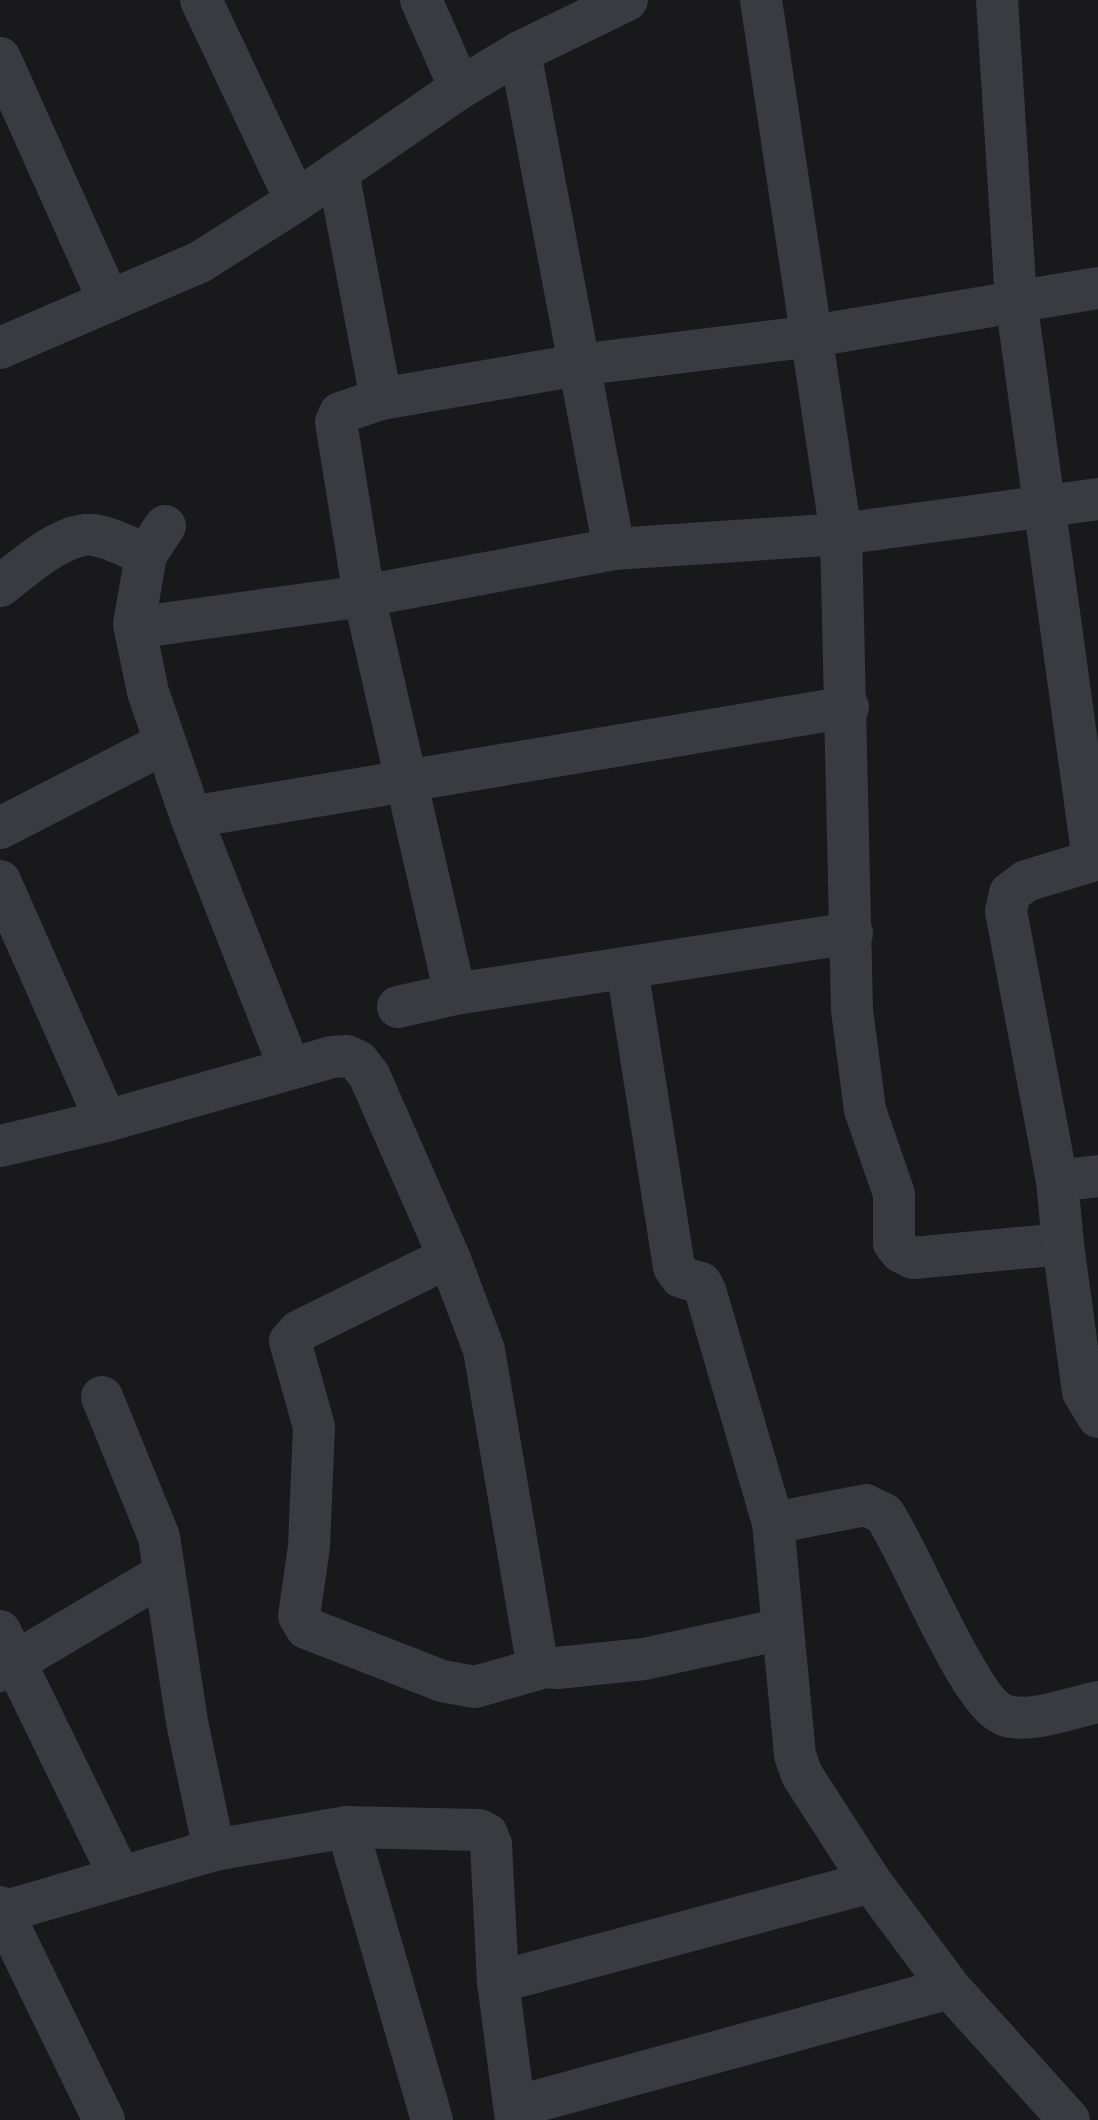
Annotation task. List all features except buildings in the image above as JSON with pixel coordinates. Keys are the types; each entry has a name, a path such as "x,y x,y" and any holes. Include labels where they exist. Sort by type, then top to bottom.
{"street":[{"path":"201,0 296,201"},
{"path":"421,0 460,88"},
{"path":"0,348 200,262 296,201 460,88 520,52 627,0"},
{"path":"761,0 841,534 848,707 852,1010 865,1110 894,1194 894,1243 901,1252 913,1258 1063,1244"},
{"path":"997,0 1016,300 1096,859 1026,881 1010,893 1006,911 1057,1181 1083,1392 1098,1417"},
{"path":"520,52 614,549"},
{"path":"0,58 109,301"},
{"path":"338,172 381,399"},
{"path":"455,994 364,596 336,422 340,413 381,399 578,365 813,336 1098,288"},
{"path":"141,627 364,596 614,549 841,534 1098,499"},
{"path":"0,586 61,544 82,535 156,540 134,624 148,692 163,744 290,1069"},
{"path":"191,817 848,707"},
{"path":"0,828 163,744"},
{"path":"0,881 106,1121"},
{"path":"398,1007 455,994 852,933"},
{"path":"627,968 674,1267 681,1277 701,1283 706,1293 773,1523 795,1755 802,1775 871,1882 950,1988 1053,2116"},
{"path":"0,1146 106,1121 332,1057 347,1056 358,1061 377,1092 449,1257 484,1350 533,1644 536,1657 545,1667"},
{"path":"1057,1181 1098,1176"},
{"path":"449,1257 299,1331 290,1341 290,1350 314,1427 309,1547 299,1616 306,1628 442,1681 475,1687 545,1667 644,1659 782,1629"},
{"path":"102,1397 159,1537 162,1575 214,1850"},
{"path":"773,1523 866,1505 884,1514 971,1681 996,1713 1010,1717 1030,1716 1098,1702"},
{"path":"120,1877 5,1655 162,1575"},
{"path":"347,1827 432,2120"},
{"path":"104,2120 1,1909 214,1850 347,1827 479,1830 487,1834 498,1982 516,2114 950,1988"},
{"path":"498,1982 871,1882"}]}
